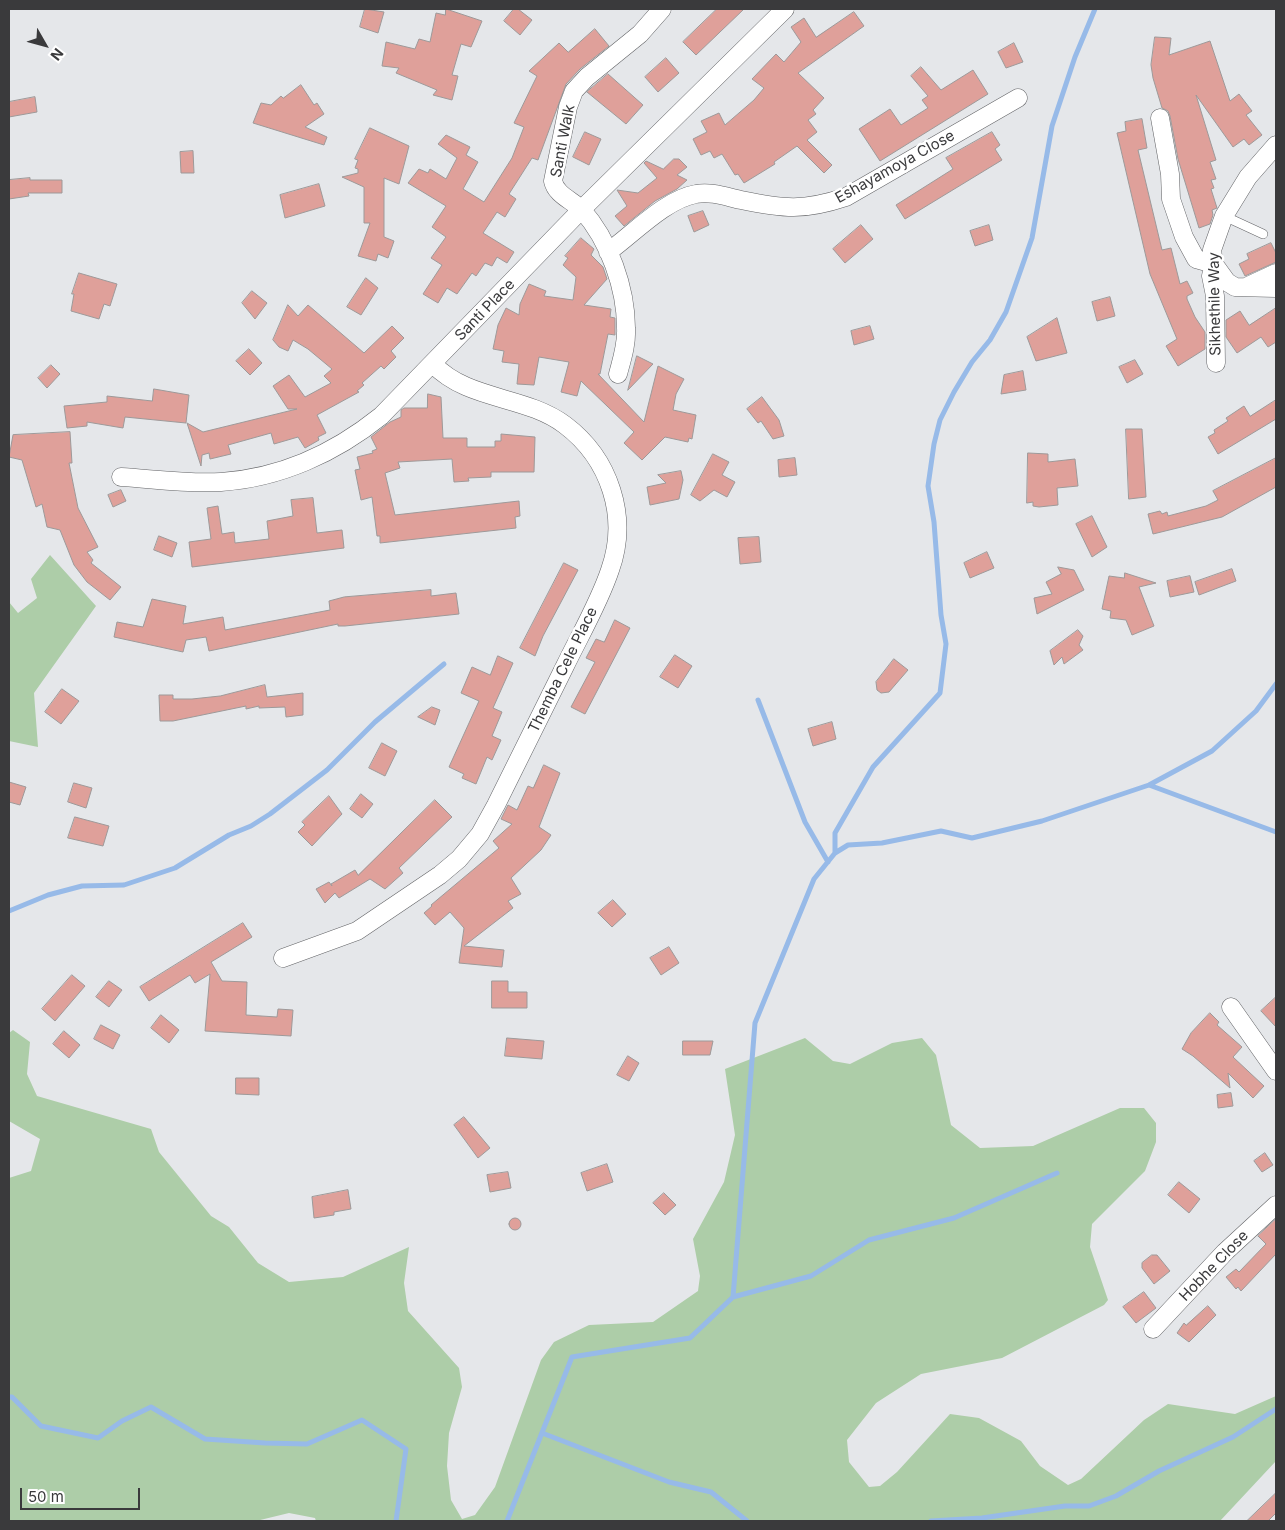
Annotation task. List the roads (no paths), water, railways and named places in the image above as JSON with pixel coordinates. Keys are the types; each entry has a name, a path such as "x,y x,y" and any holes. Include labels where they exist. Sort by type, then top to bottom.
{"street":[{"name":"Santi Walk","path":"581,210 555,188 553,181 574,91 587,77 640,34 662,9"},
{"name":"Santi Place","path":"121,477 220,482 262,476 328,452 356,436 381,416 581,210 785,9"},
{"name":"Eshayamoya Close","path":"608,252 676,200 697,194 714,194 781,208 819,206 846,197 1018,98"},
{"path":"1160,118 1170,174 1172,199 1184,237 1196,259 1214,264 1228,282 1236,287 1276,288"},
{"name":"Sikhethile Way","path":"1216,364 1215,296 1211,276 1214,264 1212,250 1224,216 1248,177 1276,145"},
{"path":"581,210 594,226 608,252 620,287 626,328 625,347 618,374"},
{"path":"1247,287 1276,273"},
{"name":"Themba Cele Place","path":"283,958 357,931 440,875 469,846 496,805 592,610 610,570 614,555 618,528 611,485 606,472 578,437 565,425 538,411 468,388 441,373 432,364"},
{"path":"1231,1007 1276,1071"},
{"name":"Hobhe Close","path":"1153,1328 1225,1252 1276,1205"}],"lane":[{"path":"1224,216 1263,234"}],"waterway":[{"path":"835,853 835,833 873,767 940,693 946,644 941,615 934,522 928,486 934,444 940,420 954,392 972,362 990,340 1006,312 1032,238 1052,126 1075,57 1095,9"},
{"path":"9,911 48,895 82,886 124,885 175,868 229,835 251,826 270,814 327,770 375,722 444,664"},
{"path":"507,1521 572,1357 690,1338 733,1297 755,1023 814,879 835,853 848,845 882,843 941,831 972,838 1042,821 1149,785 1212,751 1256,711 1276,684"},
{"path":"758,700 805,822 828,862"},
{"path":"1149,785 1276,832"},
{"path":"733,1297 811,1276 869,1240 954,1218 1057,1173"},
{"path":"9,1397 12,1397 41,1426 98,1438 122,1421 151,1407 205,1439 265,1443 307,1444 362,1420 406,1449 396,1521"},
{"path":"931,1521 982,1518 1065,1506 1089,1506 1116,1496 1159,1471 1233,1437 1276,1409"},
{"path":"542,1433 669,1482 711,1492 747,1521"}]}
